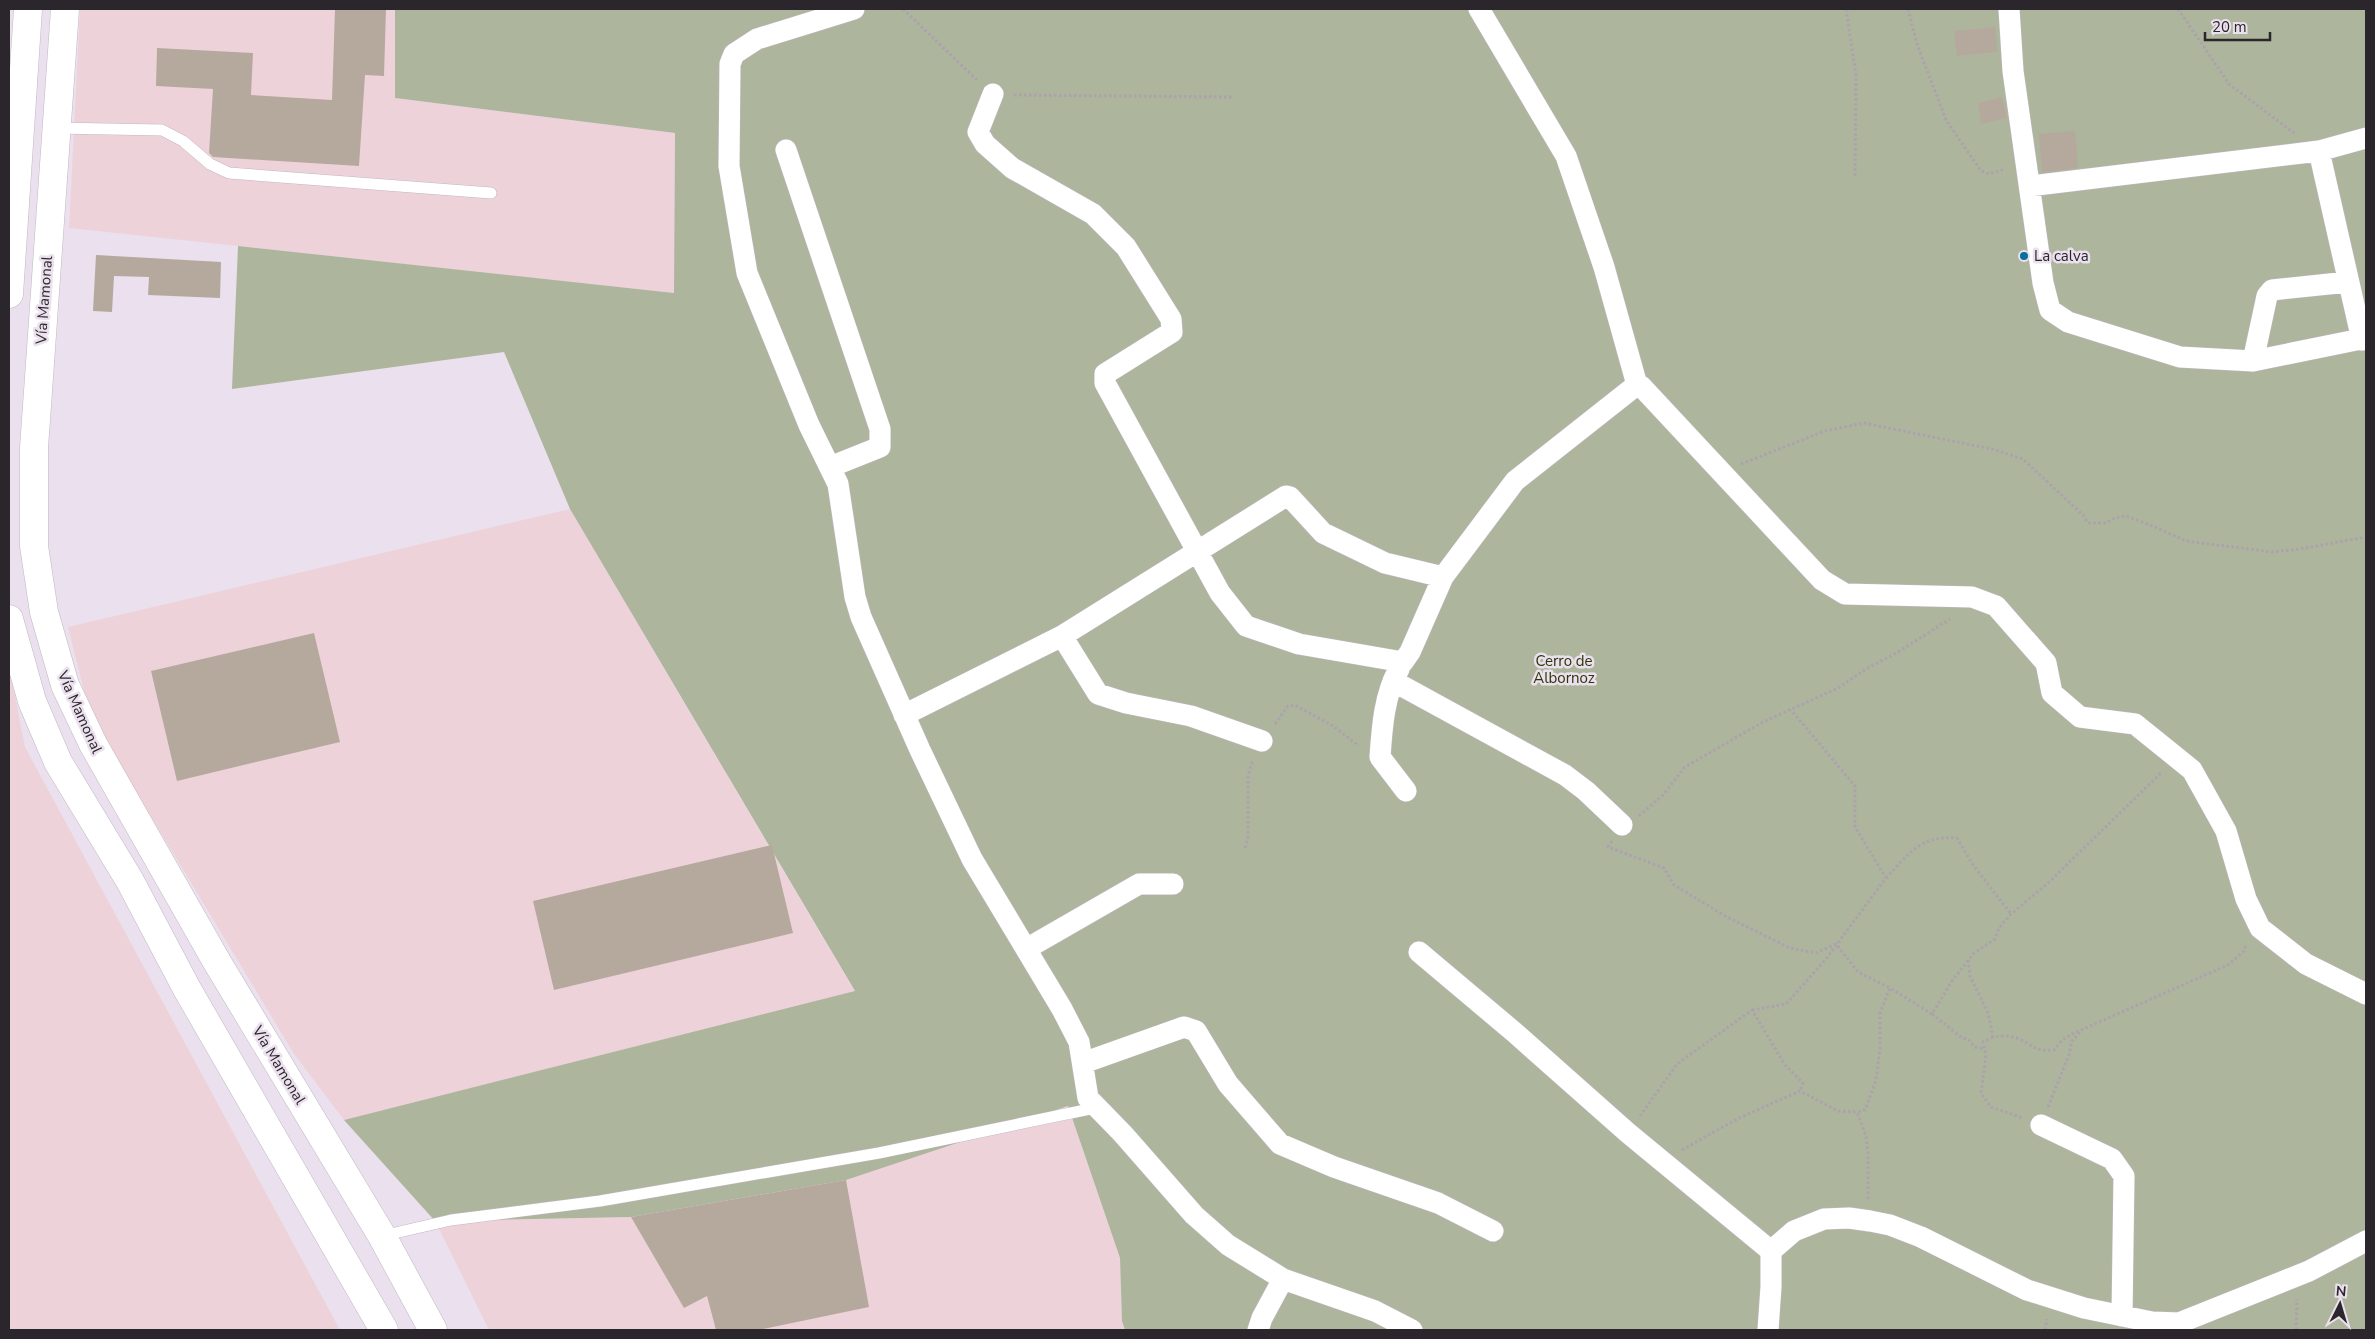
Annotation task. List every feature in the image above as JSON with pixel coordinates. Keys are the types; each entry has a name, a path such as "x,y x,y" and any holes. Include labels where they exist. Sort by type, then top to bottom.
{"main road":[{"path":"9,294 13,166 28,9"},
{"name":"Vía Mamonal","path":"65,9 34,448 34,546 44,612 65,685 93,744 217,962 382,1236 434,1330"},
{"path":"9,619 32,701 58,762 130,881 187,989 384,1330"}],"street":[{"path":"854,9 757,40 734,54 730,64 729,166 747,273 809,425 838,484 855,597 861,617 904,715 972,859 1062,1009 1079,1042 1088,1098 1095,1108 1123,1134 1194,1215 1228,1245 1283,1279 1375,1311 1412,1330"},
{"path":"1479,9 1566,156 1604,267 1638,385 1722,471 1822,580 1845,594 1972,598 1996,606 2046,663 2052,693 2080,717 2135,724 2177,757 2192,770 2226,831 2246,900 2260,928 2306,964 2366,994"},
{"path":"2009,9 2013,71 2043,283 2050,310 2068,322 2180,357 2253,361 2364,339 2348,282 2319,151"},
{"path":"993,94 978,132 985,144 1012,168 1093,214 1126,247 1170,319 1172,332 1106,374 1105,383 1220,593 1246,626 1299,644 1403,662"},
{"path":"2030,186 2319,151 2366,138"},
{"path":"786,150 880,429 880,447 830,467"},
{"path":"2253,361 2267,296 2272,290 2348,282"},
{"path":"1406,791 1380,757 1383,723 1393,681 1410,652 1443,576 1515,481 1638,385"},
{"path":"904,715 1062,636 1286,496 1290,496 1323,534 1385,563 1443,576"},
{"path":"1062,636 1098,694 1126,703 1191,716 1262,741"},
{"path":"1393,681 1565,775 1592,796 1622,825"},
{"path":"1026,949 1139,884 1173,884"},
{"path":"1419,952 1514,1032 1663,1163 1771,1251"},
{"path":"1083,1063 1184,1027 1196,1031 1228,1084 1280,1144 1334,1167 1438,1203 1493,1231"},
{"path":"2041,1125 2112,1159 2124,1176 2122,1316"},
{"path":"1768,1330 1771,1251 1794,1231 1824,1220 1849,1218 1890,1225 1921,1237 2027,1290 2084,1308 2152,1322 2179,1323 2302,1274 2366,1241"},
{"path":"1258,1330 1262,1318 1283,1279"}],"lane":[{"path":"56,128 162,130 183,140 210,164 229,173 490,193"},
{"path":"382,1236 450,1220 600,1201 870,1155 1095,1108"}],"path":[{"path":"902,9 993,94 1233,97"},
{"path":"1846,9 1856,75 1855,177"},
{"path":"1908,9 1917,44 1946,120 1981,171 1989,174 2027,162"},
{"path":"2178,9 2229,84 2319,151"},
{"path":"1722,471 1825,431 1864,423 1992,449 2023,459 2083,515 2088,523 2096,525 2126,516 2186,541 2272,552 2300,550 2366,537"},
{"path":"1836,944 1816,953 1790,948 1725,916 1674,884 1664,868 1608,847 1622,825 1639,816 1663,794 1685,767 1763,722 1838,688 1866,669 1898,652 1947,621 1972,598"},
{"path":"1245,848 1248,839 1246,810 1248,776 1254,754 1288,706 1295,705 1333,726 1356,744 1380,757"},
{"path":"1791,710 1855,786 1855,827 1886,878"},
{"path":"1932,1014 1952,981 1968,960 1995,939 1999,928 2011,914 2047,884 2177,757"},
{"path":"1628,1133 1677,1064 1752,1010 1786,1004 1826,959 1886,878 1918,844 1943,837 1957,838 1973,865 2011,914"},
{"path":"2083,1029 2071,1042 2070,1052 2041,1125 1991,1107 1981,1093 1985,1074 1983,1042 1992,1037 2006,1036 2017,1038 2042,1051 2054,1050 2062,1040 2083,1029 2228,964 2244,951 2255,917"},
{"path":"1836,944 1858,972 1890,988 1932,1014 1962,1038 1968,1039 1975,1047 1984,1049"},
{"path":"1968,960 1970,976 1988,1013 1992,1037"},
{"path":"1800,1091 1838,1111 1857,1112 1865,1110 1876,1080 1880,1049 1880,1013 1890,988"},
{"path":"1663,1163 1697,1140 1739,1118 1800,1091 1803,1083 1785,1066 1752,1010"},
{"path":"1857,1112 1866,1136 1870,1221"},
{"path":"2296,1330 2296,1303 2302,1274"}],"shaded area":[{"path":"80,9 395,9 395,98 675,133 674,293 69,228"},
{"path":"570,509 855,992 344,1120 294,1054 90,715 68,627"},
{"path":"9,666 25,747 340,1330 9,1330"},
{"path":"1068,1106 1120,1258 1122,1321 1125,1330 489,1330 435,1221 631,1217 846,1180"}],"green space":[{"name":"Cerro de Albornoz","path":"395,9 2366,9 2366,1330 1125,1330 1122,1321 1120,1258 1068,1106 846,1180 631,1217 435,1221 344,1120 855,991 570,509 504,352 232,389 238,246 674,293 675,133 395,98"}],"building":[{"path":"335,9 386,9 384,76 365,75 359,166 213,157 209,153 213,89 156,86 157,48 253,53 251,95 332,100"},
{"path":"1995,27 1997,52 1957,56 1954,31"},
{"path":"2002,97 2007,118 1981,124 1978,103"},
{"path":"2075,131 2078,168 2042,172 2039,134"},
{"path":"96,255 221,262 220,298 148,295 149,277 114,276 112,312 93,311"},
{"path":"314,633 340,742 177,781 151,671"},
{"path":"772,845 793,933 554,990 533,901"},
{"path":"846,1180 869,1307 759,1330 716,1330 707,1296 684,1308 631,1217"}],"place":[{"name":"La calva","path":"2024,256"}]}
